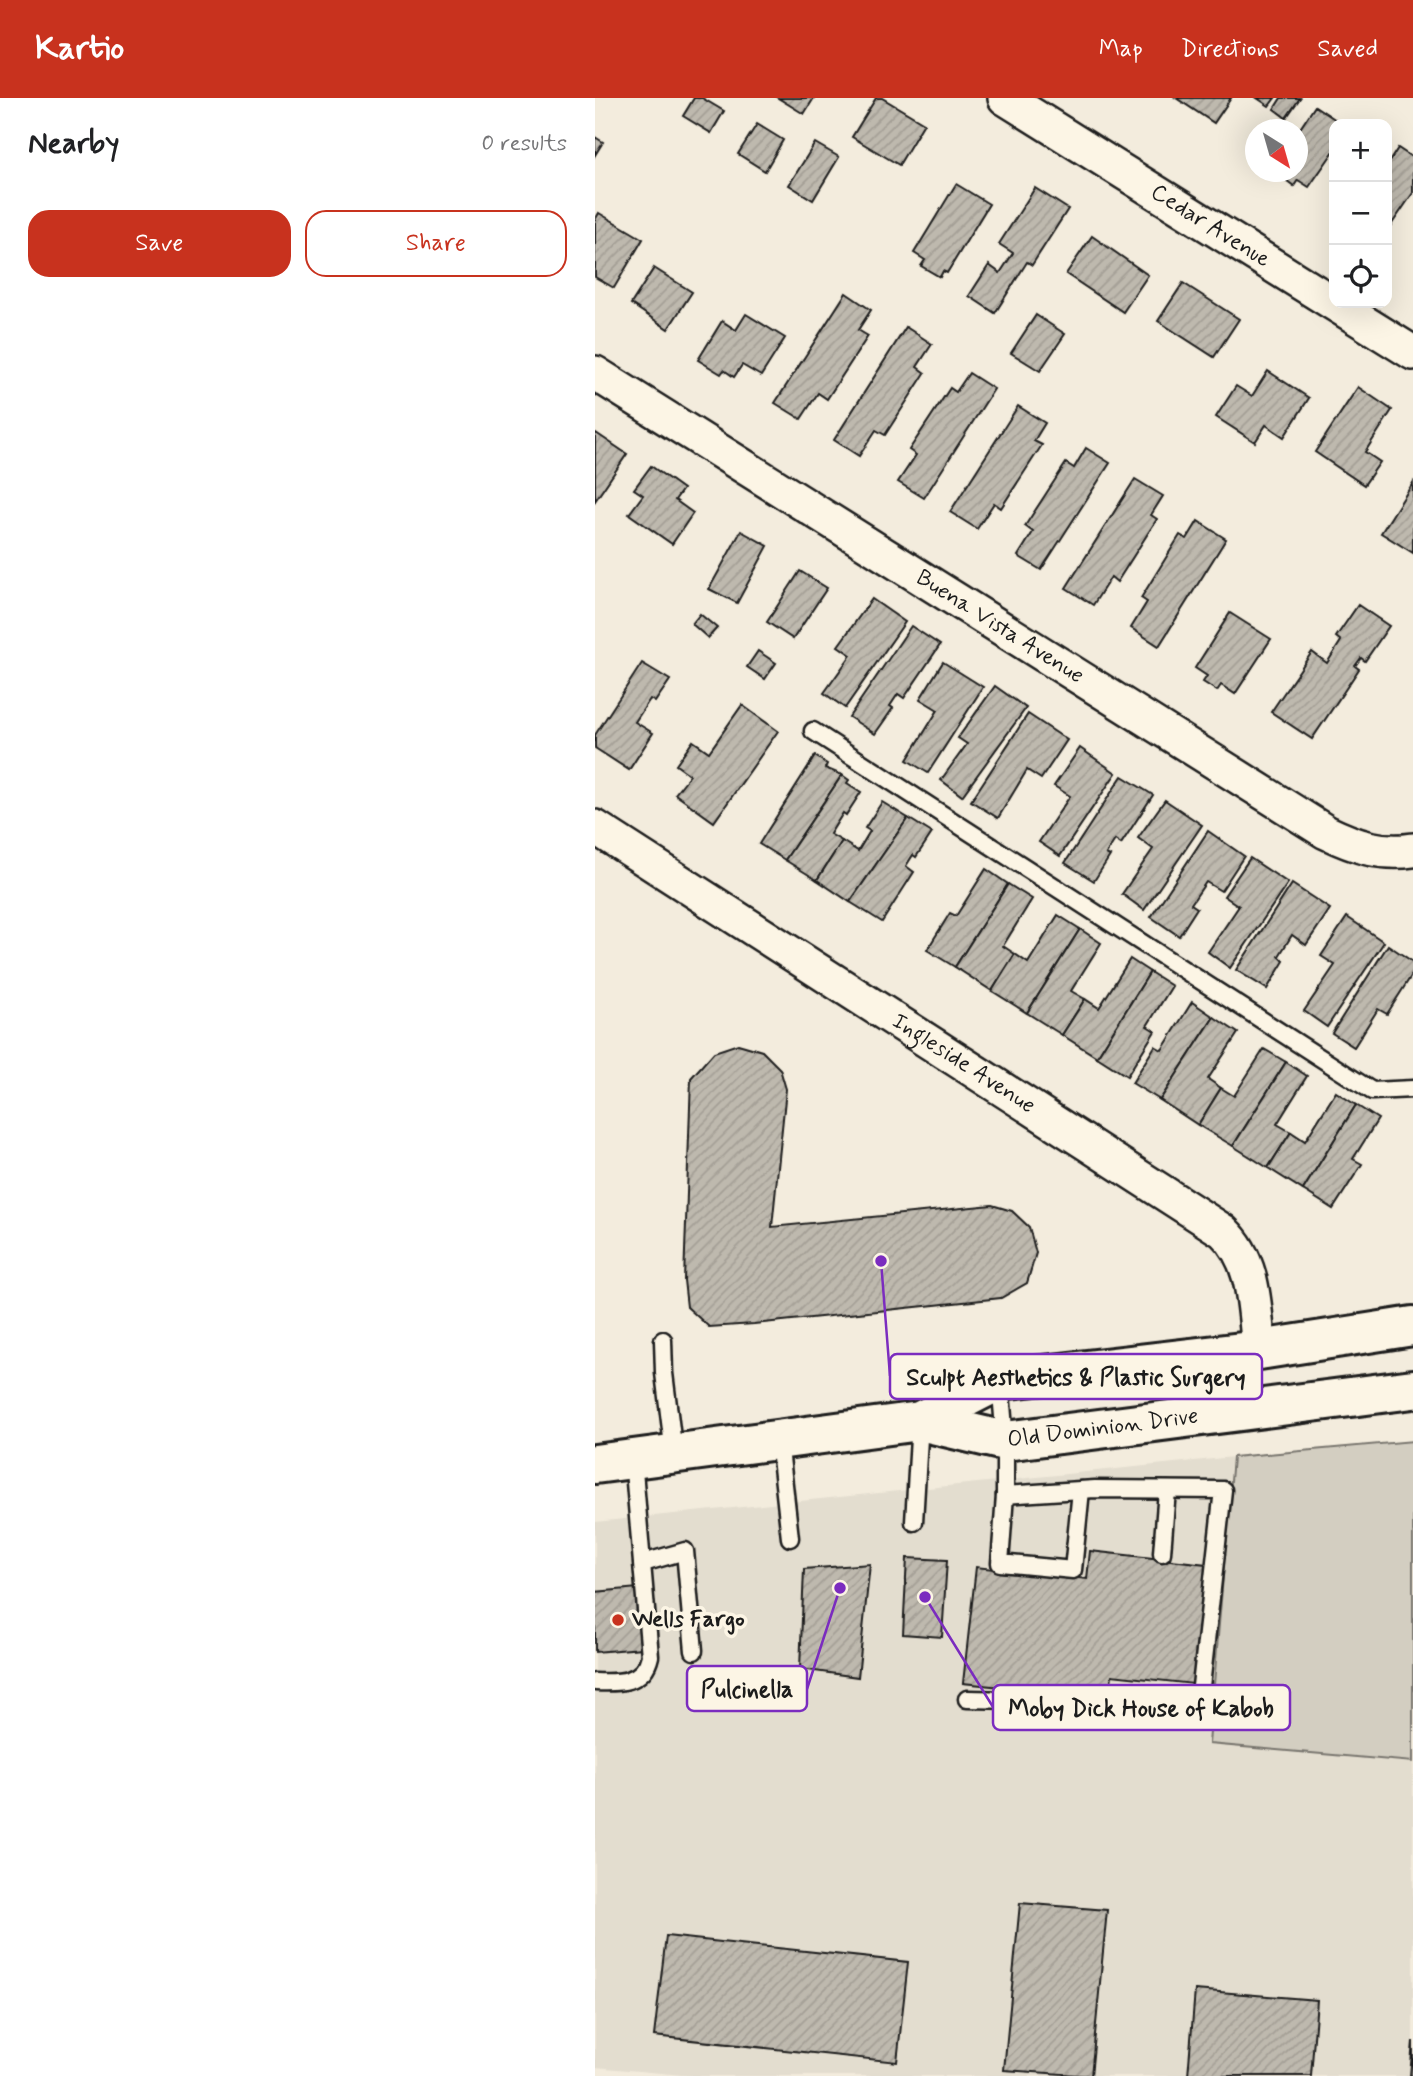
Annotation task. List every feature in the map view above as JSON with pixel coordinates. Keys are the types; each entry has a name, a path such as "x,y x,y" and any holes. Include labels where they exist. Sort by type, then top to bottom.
{"main road":[{"name":"Old Dominion Drive","path":"595,1464 920,1421 1000,1380 1259,1350 1413,1326"},
{"name":"Old Dominion Drive","path":"920,1421 1005,1441 1413,1389"}],"street":[{"name":"Cedar Avenue","path":"1005,98 1413,354"},
{"name":"Buena Vista Avenue","path":"595,373 1326,832 1363,848 1392,852 1413,850"},
{"name":"Ingleside Avenue","path":"595,827 1223,1231 1240,1250 1249,1273 1259,1350"}],"lane":[{"path":"813,731 1372,1091 1413,1089"},
{"path":"663,1340 664,1373 674,1454"},
{"path":"1000,1380 1005,1441 1005,1495 1000,1563 1073,1570 1081,1490"},
{"path":"914,1522 920,1421"},
{"path":"779,1440 790,1538"},
{"path":"595,1682 629,1681 637,1677 648,1664 650,1646 633,1459"},
{"path":"968,1699 1199,1704 1223,1490 1081,1490 1005,1495"},
{"path":"1162,1553 1167,1490"},
{"path":"643,1563 685,1551 694,1651"}],"shaded area":[{"path":"1413,1441 1413,1762 1209,1744 1233,1457"},
{"path":"1233,1457 1209,1744 1413,1762 1413,2076 693,2076 595,2067 595,1522"}],"building":[{"path":"694,98 702,98 724,111 711,133 683,116"},
{"path":"778,98 814,98 804,114"},
{"path":"876,98 882,98 924,123 899,165 852,137"},
{"path":"1176,98 1231,98 1214,123"},
{"path":"1257,98 1275,98 1269,106"},
{"path":"1281,98 1300,98 1286,118 1274,109"},
{"path":"1315,106 1334,119 1329,119 1329,158 1309,187 1301,182 1308,182 1306,119"},
{"path":"757,124 783,140 765,171 738,154"},
{"path":"595,137 603,142 595,155"},
{"path":"815,143 839,157 813,200 789,185"},
{"path":"1398,148 1413,158 1413,193 1392,224 1392,182 1392,157"},
{"path":"956,184 989,204 947,273 943,271 940,277 921,266 925,260 914,253"},
{"path":"1035,188 1068,209 1032,265 1027,262 995,313 969,296 989,265 1000,273 1013,253 999,244"},
{"path":"599,213 643,239 614,288 595,277 595,220"},
{"path":"1092,236 1148,275 1123,312 1066,274"},
{"path":"654,268 692,292 668,329 631,304"},
{"path":"1183,283 1239,319 1214,357 1158,321"},
{"path":"846,293 871,310 858,330 868,336 827,399 818,393 801,419 775,403"},
{"path":"746,314 785,338 761,376 742,365 734,377 724,370 721,374 698,360 722,321 736,330"},
{"path":"1036,315 1065,334 1040,371 1011,353"},
{"path":"906,327 932,344 917,367 925,373 885,435 876,430 859,456 834,440"},
{"path":"1268,371 1309,398 1284,437 1266,425 1255,442 1216,417 1236,386 1252,396"},
{"path":"969,373 994,389 924,498 898,482 916,455 909,450 950,388 956,392"},
{"path":"1358,387 1392,410 1365,452 1380,462 1364,485 1315,452"},
{"path":"1018,406 1045,423 1034,441 1042,445 1001,508 994,503 977,529 950,512"},
{"path":"596,433 627,454 595,501 595,435"},
{"path":"1086,448 1110,463 1041,570 1018,556 1033,532 1025,526 1066,463 1074,468"},
{"path":"651,466 683,489 675,500 693,513 672,544 629,514 643,495 634,489"},
{"path":"1135,479 1163,496 1151,515 1157,519 1117,582 1111,577 1093,605 1066,588"},
{"path":"1413,483 1413,553 1381,533"},
{"path":"1198,521 1226,539 1159,646 1131,628 1147,602 1141,598 1180,535 1187,539"},
{"path":"741,531 768,546 737,603 709,589"},
{"path":"800,571 827,588 793,639 767,622"},
{"path":"872,599 905,622 845,708 824,693 851,655 838,646"},
{"path":"1358,605 1389,626 1365,661 1361,658 1355,666 1359,669 1312,739 1271,712 1312,652 1327,663 1341,641 1336,637"},
{"path":"1230,613 1271,639 1235,694 1221,685 1217,691 1203,682 1207,676 1195,668"},
{"path":"700,614 717,628 708,638 692,624"},
{"path":"911,626 940,645 904,698 898,694 890,706 893,708 875,734 849,717"},
{"path":"758,651 776,663 765,679 747,667"},
{"path":"943,662 983,687 928,773 907,760 938,710 920,699"},
{"path":"642,663 670,680 655,702 650,699 635,722 653,733 629,770 595,748 595,735"},
{"path":"995,686 1026,708 962,796 941,780 967,744 958,738"},
{"path":"742,705 778,731 714,822 675,794 690,775 676,765 693,741 709,752"},
{"path":"1028,714 1067,740 1041,779 1027,770 998,818 971,801"},
{"path":"1080,748 1116,773 1060,856 1039,842 1070,796 1054,786"},
{"path":"815,756 827,764 825,768 842,775 785,860 759,844"},
{"path":"842,775 849,780 847,783 861,792 830,834 842,841 817,880 785,860"},
{"path":"1122,776 1153,795 1121,844 1115,840 1106,854 1110,856 1094,881 1065,863"},
{"path":"1165,800 1202,825 1144,910 1122,894 1153,849 1138,838"},
{"path":"882,802 908,818 850,902 817,880 842,841 858,851 870,831 865,828"},
{"path":"908,818 932,833 916,857 913,855 906,866 914,872 882,922 850,902"},
{"path":"1208,831 1244,856 1221,891 1206,882 1191,904 1197,908 1179,936 1151,917"},
{"path":"1250,858 1288,883 1230,968 1208,952 1239,906 1224,896"},
{"path":"986,869 1008,884 955,967 927,950 950,913 956,916"},
{"path":"1008,884 1032,899 1003,946 1015,954 992,991 955,967"},
{"path":"1292,884 1330,909 1306,945 1292,935 1279,956 1284,961 1267,989 1236,970"},
{"path":"1058,915 1080,929 1027,1013 992,991 1015,954 1028,963"},
{"path":"1347,917 1384,942 1327,1027 1304,1011 1335,965 1321,956"},
{"path":"1080,929 1101,943 1071,991 1085,999 1062,1035 1027,1013"},
{"path":"1388,945 1413,962 1413,973 1387,1014 1378,1009 1354,1047 1332,1033"},
{"path":"1130,959 1150,972 1097,1057 1062,1035 1085,999 1099,1008"},
{"path":"1150,972 1172,986 1147,1026 1155,1031 1127,1076 1097,1057"},
{"path":"1192,1002 1214,1017 1160,1100 1132,1083 1155,1046 1162,1050"},
{"path":"1214,1017 1238,1033 1208,1079 1221,1088 1198,1125 1160,1100"},
{"path":"738,1044 762,1051 780,1069 786,1089 772,1227 992,1205 1012,1211 1029,1227 1036,1253 1027,1283 1001,1298 709,1327 687,1307 684,1280 691,1078 714,1052"},
{"path":"1264,1049 1286,1062 1233,1146 1198,1125 1221,1088 1234,1096"},
{"path":"1286,1062 1307,1076 1277,1124 1291,1132 1268,1168 1233,1146"},
{"path":"1336,1092 1356,1105 1303,1190 1268,1168 1291,1132 1305,1141"},
{"path":"1356,1105 1378,1119 1353,1159 1362,1164 1333,1209 1303,1190"},
{"path":"1090,1551 1206,1564 1193,1684 1112,1675 1109,1698 963,1683 976,1567 1087,1579"},
{"path":"907,1558 947,1560 942,1637 903,1634"},
{"path":"870,1564 858,1677 800,1669 804,1569"},
{"name":"Wells Fargo","path":"638,1588 642,1648 595,1652 595,1592"},
{"path":"1020,1903 1107,1910 1091,2076 1004,2070"},
{"path":"666,1936 908,1962 897,2062 654,2036"},
{"path":"1195,1990 1317,2000 1311,2076 1188,2076"},
{"path":"1413,2041 1413,2076 1410,2076"}],"place":[{"name":"Sculpt Aesthetics & Plastic Surgery","path":"881,1261"},
{"name":"Pulcinella","path":"840,1588"},
{"name":"Moby Dick House of Kabob","path":"925,1597"},
{"name":"Wells Fargo","path":"618,1620"}]}
